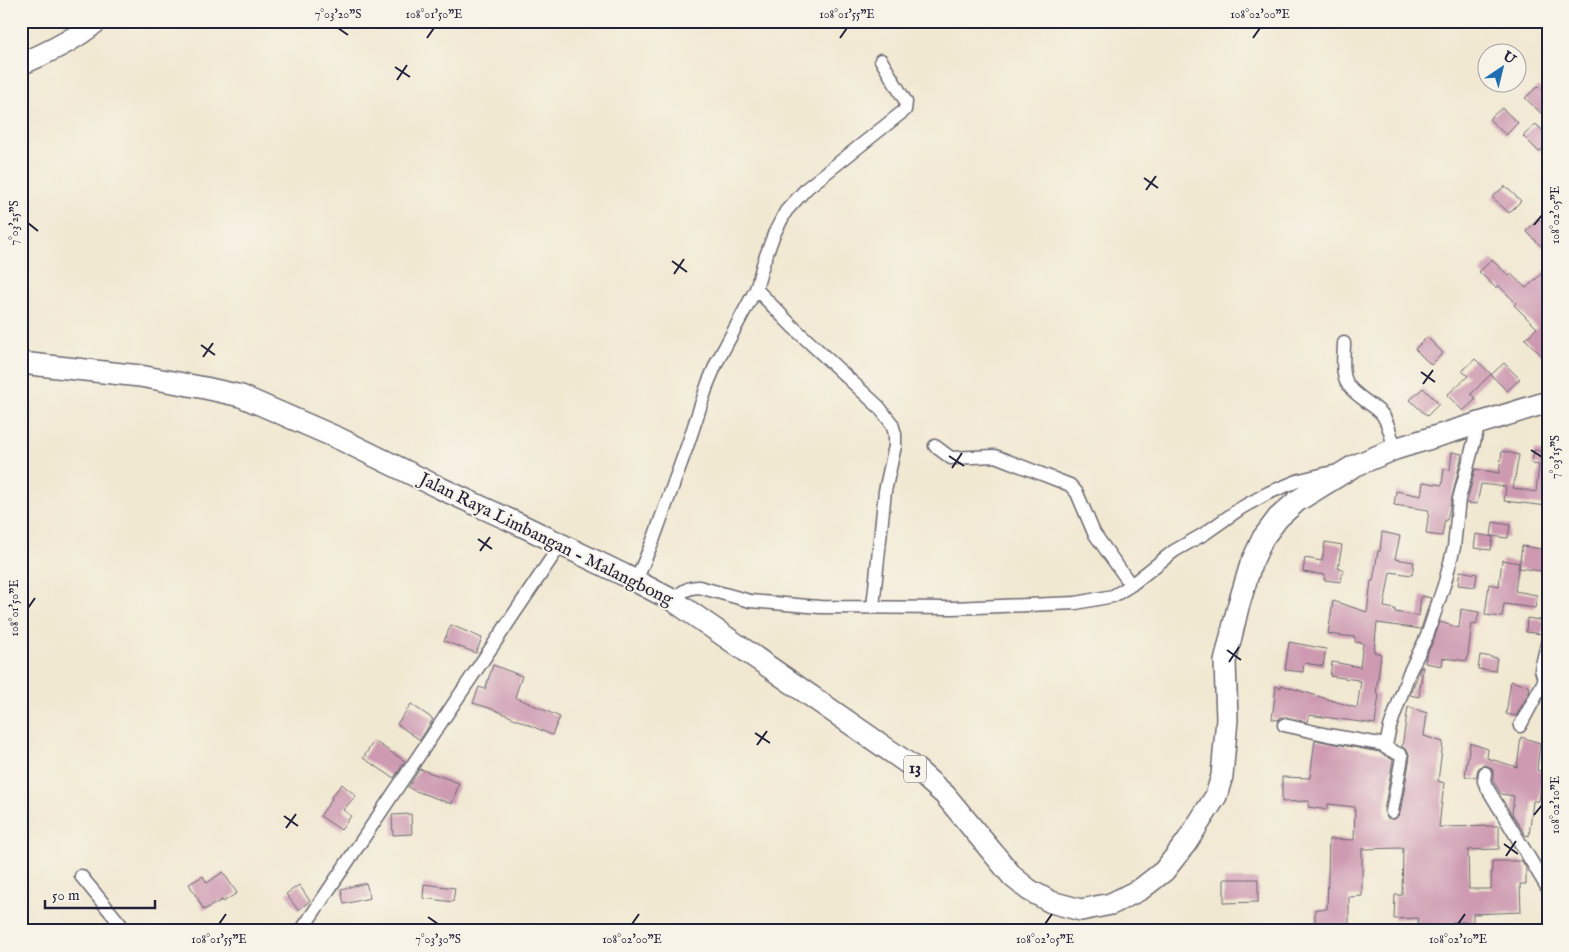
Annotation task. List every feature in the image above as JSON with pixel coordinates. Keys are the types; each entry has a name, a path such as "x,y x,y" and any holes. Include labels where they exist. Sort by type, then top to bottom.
{"highway":[{"path":"21,64 68,41 97,21"},
{"name":"Jalan Raya Limbangan - Malangbong","path":"21,363 140,376 241,396 340,439 561,544 674,601 916,769 946,795 1013,877 1029,890 1051,902 1081,910 1111,904 1141,889 1164,871 1186,843 1216,796 1222,776 1227,719 1225,662 1238,607 1251,564 1264,538 1278,518 1297,501 1354,466 1395,449 1548,402"}],"street":[{"path":"636,582 654,538 716,362 756,289 774,234 786,212 806,188 905,110 906,102 881,60"},
{"path":"756,289 792,326 879,407 892,424 895,434 895,446 885,491 873,607"},
{"path":"1344,343 1345,380 1352,390 1381,413 1395,449"},
{"path":"1392,812 1402,755 1386,748 1390,727 1409,673 1427,636 1445,582 1454,547 1459,498 1479,423"},
{"path":"934,446 951,458 995,456 1070,485 1077,493 1094,533 1131,585"},
{"path":"674,601 684,590 693,587 750,601 820,607 962,608 1076,603 1113,596 1131,585 1174,551 1268,493 1300,480 1354,466"},
{"path":"301,931 561,544"},
{"path":"1548,640 1541,669 1548,694"},
{"path":"1520,726 1544,681"},
{"path":"1284,726 1386,745"},
{"path":"1485,774 1484,781 1486,786 1548,889"},
{"path":"81,876 126,931"}],"building":[{"path":"1538,86 1548,95 1548,108 1542,114 1525,98"},
{"path":"1502,108 1518,123 1506,135 1489,119"},
{"path":"1536,124 1548,136 1548,144 1539,152 1523,136"},
{"path":"1505,186 1521,201 1509,213 1492,197"},
{"path":"1539,219 1548,228 1548,241 1542,247 1526,231"},
{"path":"1492,260 1509,276 1511,274 1526,288 1548,268 1548,349 1541,355 1525,339 1537,328 1514,305 1516,303 1498,285 1496,288 1479,272"},
{"path":"1427,337 1443,353 1431,365 1415,349"},
{"path":"1475,359 1491,374 1471,394 1476,399 1463,411 1447,395 1468,376 1462,371"},
{"path":"1504,363 1520,379 1507,391 1491,375"},
{"path":"1423,388 1439,404 1427,416 1410,400"},
{"path":"1534,450 1548,453 1548,506 1504,501 1506,487 1481,484 1477,504 1467,503 1475,469 1499,473 1502,451 1519,455 1513,488 1536,492 1539,465 1532,464"},
{"path":"1452,452 1462,454 1442,536 1426,534 1429,510 1394,505 1396,491 1421,496 1423,482 1442,485 1444,469 1450,470"},
{"path":"1493,522 1510,525 1508,538 1491,536"},
{"path":"1382,532 1400,536 1395,559 1414,562 1412,575 1390,572 1384,607 1395,609 1395,612 1419,616 1421,596 1431,598 1421,629 1377,623 1374,652 1381,654 1376,694 1379,694 1375,724 1309,715 1307,722 1286,717 1281,717 1278,720 1272,719 1276,686 1281,688 1281,685 1357,708 1361,681 1330,676 1332,662 1360,667 1363,643 1355,642 1355,637 1328,634 1333,601 1367,612 1371,581 1373,581 1378,551 1380,551"},
{"path":"1476,534 1493,537 1491,550 1474,548"},
{"path":"1325,542 1342,545 1338,568 1343,569 1341,582 1324,580 1325,575 1303,572 1305,558 1322,561"},
{"path":"1522,546 1548,550 1548,572 1519,568"},
{"path":"1502,560 1519,563 1515,591 1537,595 1535,608 1504,604 1502,617 1485,615 1489,584 1499,586"},
{"path":"1460,571 1477,574 1475,587 1458,585"},
{"path":"1461,609 1479,612 1476,625 1472,624 1467,661 1443,658 1442,666 1425,663 1440,622 1459,628"},
{"path":"1527,618 1545,621 1542,634 1526,632"},
{"path":"451,625 482,638 476,653 444,641"},
{"path":"1289,642 1326,649 1323,666 1304,663 1303,672 1285,670"},
{"path":"1480,655 1497,658 1495,671 1478,669"},
{"path":"493,665 522,676 515,697 560,717 552,735 493,709 473,703 479,687 485,689"},
{"path":"1421,667 1423,667 1419,697 1410,695"},
{"path":"1511,681 1530,687 1516,716 1506,714"},
{"path":"411,704 433,719 420,740 397,724"},
{"path":"1408,707 1427,713 1424,736 1443,742 1438,781 1444,783 1439,827 1499,826 1499,849 1468,850 1469,889 1491,889 1492,861 1522,861 1526,868 1526,884 1520,884 1521,912 1473,914 1473,922 1452,922 1452,931 1418,931 1418,918 1394,919 1395,895 1402,895 1403,848 1362,849 1362,896 1349,897 1349,931 1315,931 1315,909 1327,909 1329,839 1354,840 1355,807 1328,804 1328,810 1308,807 1309,801 1282,802 1282,777 1310,778 1315,740 1379,752 1393,760 1384,811 1387,818 1395,819 1400,813 1410,758 1408,751 1402,747"},
{"path":"1521,737 1540,743 1537,770 1543,772 1539,801 1533,801 1529,836 1525,835 1512,813 1514,796 1501,794 1493,781 1493,770 1490,767 1486,765 1481,766 1478,769 1476,778 1465,776 1470,743 1488,749 1487,758 1517,767"},
{"path":"374,741 405,761 394,778 363,758"},
{"path":"420,769 459,783 452,804 408,787"},
{"path":"342,784 356,796 343,810 351,816 341,830 320,816 332,799 331,797"},
{"path":"411,814 412,834 393,835 392,815"},
{"path":"223,872 237,893 223,902 222,900 204,910 189,884 203,876 207,883"},
{"path":"1224,879 1258,879 1258,902 1224,903"},
{"path":"366,883 370,898 344,904 341,889"},
{"path":"424,884 455,888 453,902 423,898"},
{"path":"299,885 310,901 298,910 286,894"}]}
